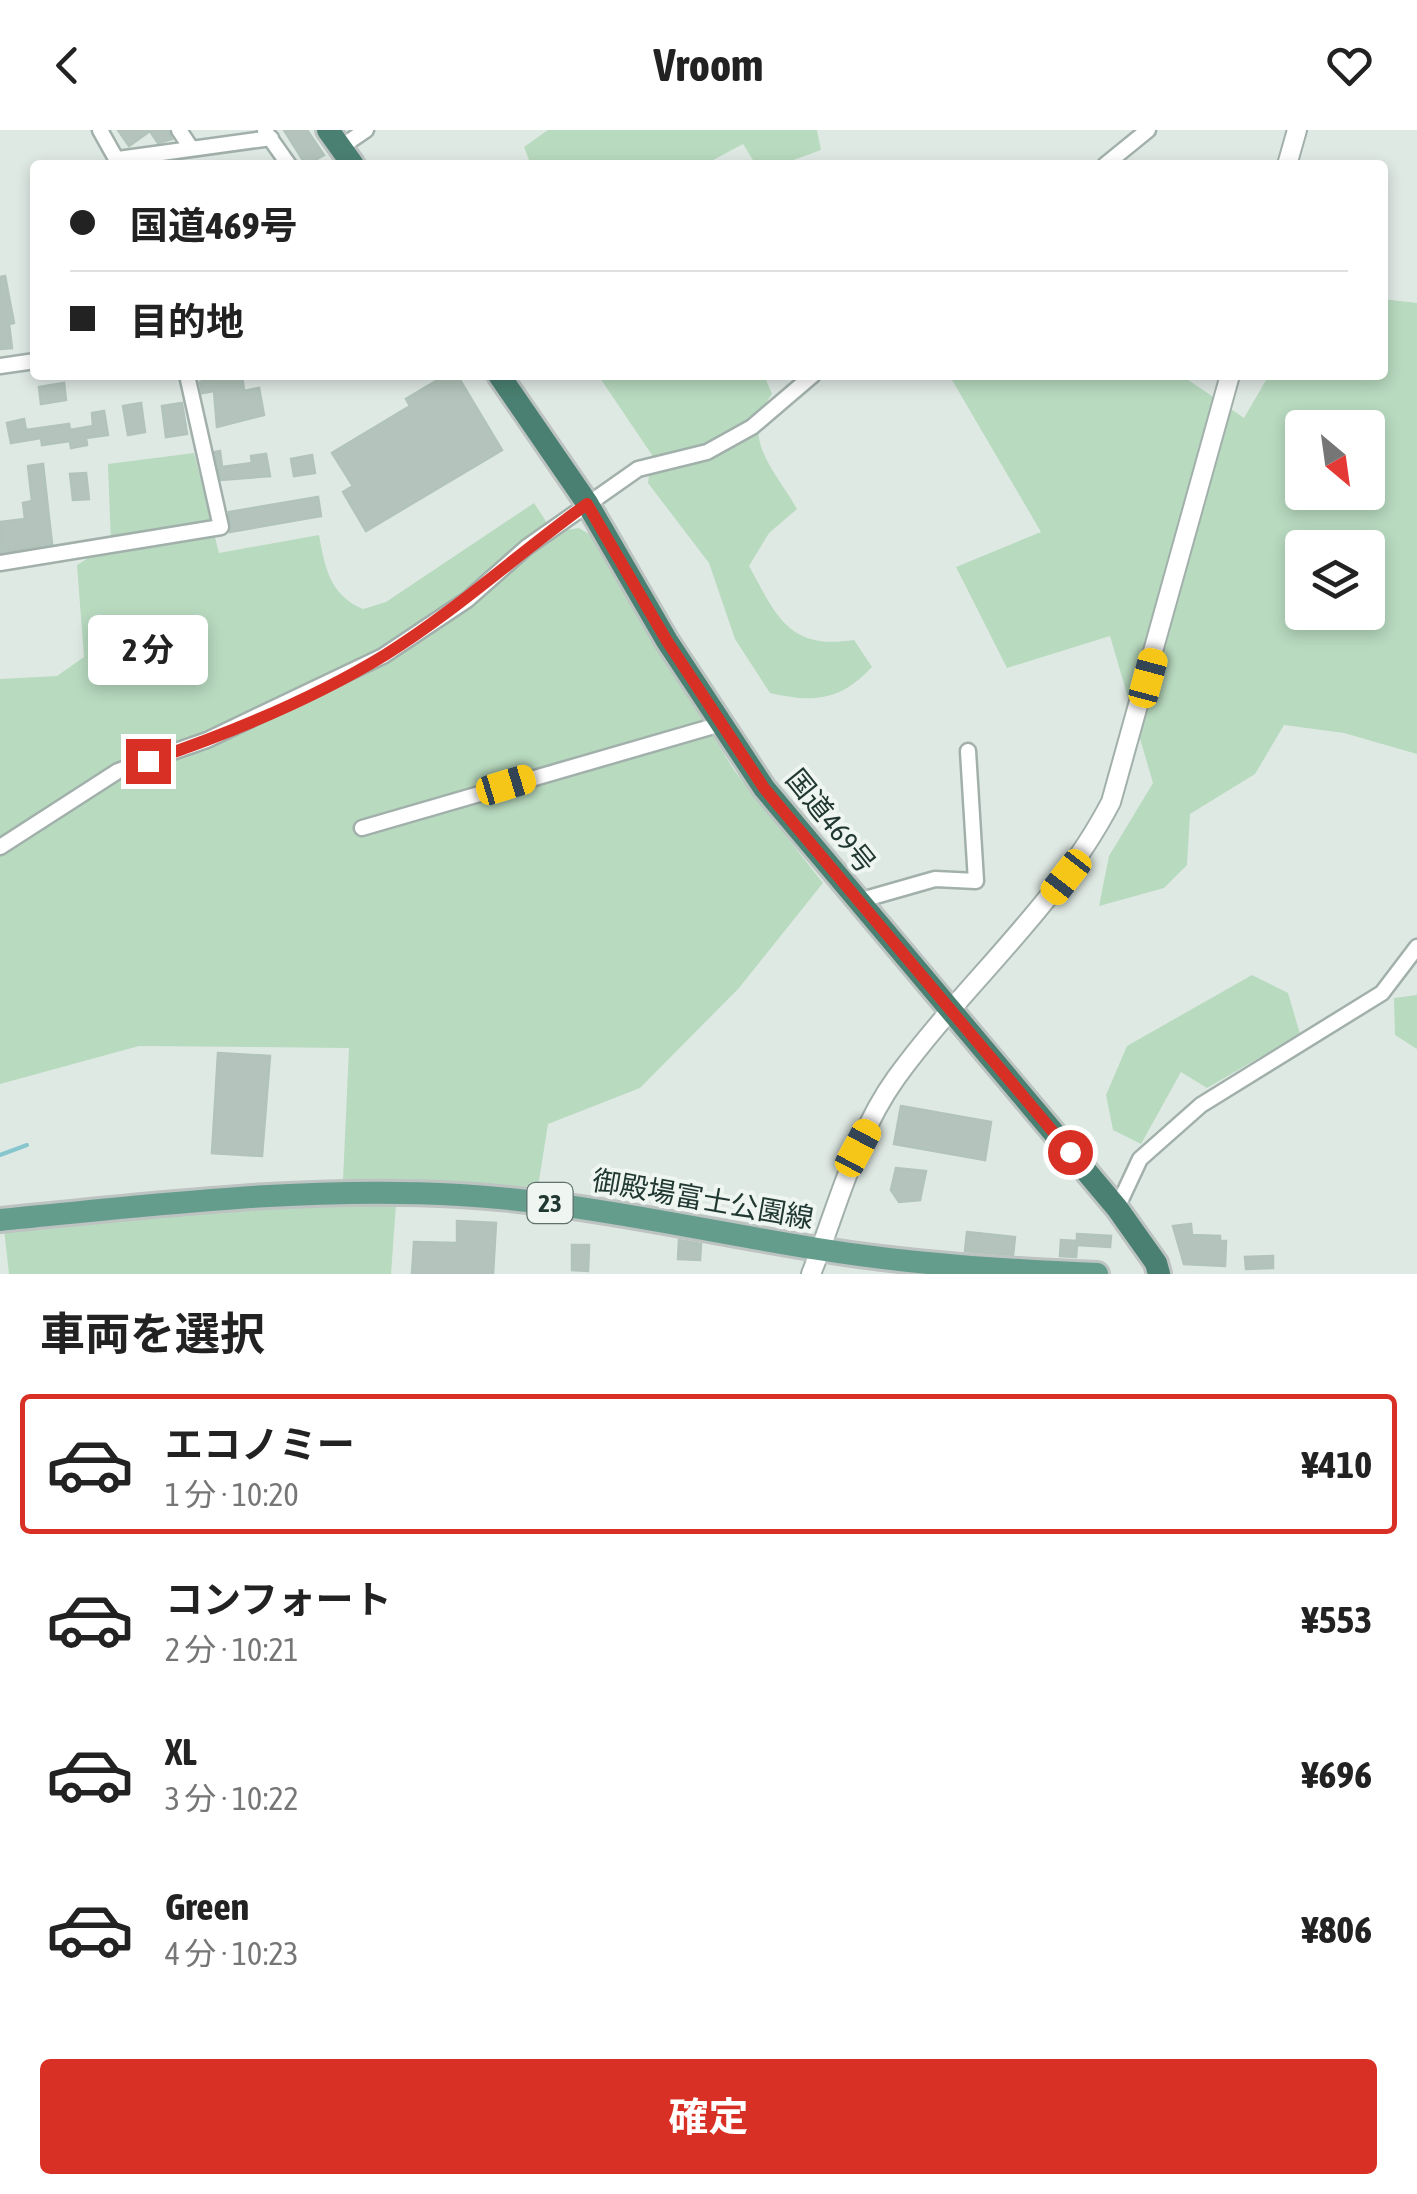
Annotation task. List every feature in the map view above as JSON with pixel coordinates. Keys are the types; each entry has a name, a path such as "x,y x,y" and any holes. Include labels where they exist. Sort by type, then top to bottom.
{"highway":[{"name":"国道469号","path":"502,380 587,504 764,788 1117,1208 1156,1263 1159,1274"}],"main road":[{"name":"御殿場富士公園線","path":"0,1220 254,1194 462,1195 549,1203 821,1249 986,1269 1097,1274"}],"street":[{"path":"100,130 117,160"},
{"path":"179,130 192,148"},
{"path":"341,147 366,130"},
{"path":"1112,160 1148,130"},
{"path":"1288,160 1297,130"},
{"path":"129,160 268,134 286,160"},
{"path":"0,366 30,363"},
{"path":"0,564 221,527 188,380"},
{"path":"0,847 118,771 207,740 382,656 466,600 587,504 638,469 706,452 752,427 806,380"},
{"path":"811,1274 858,1148 893,1082 950,1008 1030,923 1084,854 1111,802 1229,380"},
{"path":"362,828 721,724"},
{"path":"858,901 934,880 976,881 968,751"},
{"path":"1117,1208 1140,1158 1200,1105 1382,993 1417,946"}],"green space":[{"path":"548,130 817,130 821,150 794,160 753,160 743,144 713,160 529,160 524,147"},
{"path":"1388,300 1417,303 1417,754 1344,733 1284,725 1255,774 1190,814 1187,865 1164,888 1099,906 1109,856 1153,783 1110,636 1007,668 956,567 1041,532 952,380 1188,380 1244,418 1266,380 1388,380"},
{"path":"601,380 766,380 772,394 763,410 759,439 770,466 797,509 769,533 749,566 788,626 814,640 854,640 872,667 849,687 826,696 800,698 770,693 735,639 709,563 648,483 652,455"},
{"path":"194,453 219,553 319,535 336,588 363,609 386,602 534,503 553,532 579,528 592,536 734,770 823,883 739,988 640,1088 548,1124 538,1187 343,1180 349,1048 139,1046 0,1084 0,679 57,676 84,657 77,565 111,544 108,464"},
{"path":"1252,975 1288,993 1300,1034 1207,1088 1181,1072 1141,1144 1113,1130 1106,1095 1127,1046"},
{"path":"1417,995 1417,1049 1395,1035 1394,998"},
{"path":"270,1204 396,1204 391,1274 9,1274 4,1229"}],"building":[{"path":"118,130 168,130 172,139 158,143 150,131 129,146"},
{"path":"284,130 307,130 324,155 303,160"},
{"path":"5,276 14,323 9,324 12,348 0,349 0,277"},
{"path":"243,380 244,391 259,388 264,415 217,427 214,391 202,393 200,382"},
{"path":"438,380 460,380 502,450 366,531 343,492 353,486 332,453 410,406 406,399"},
{"path":"64,383 66,400 41,404 39,387"},
{"path":"141,403 145,432 128,435 123,406"},
{"path":"182,403 187,434 166,437 162,406"},
{"path":"104,411 108,435 86,438 87,445 71,448 70,441 42,445 41,438 11,443 7,423 24,419 26,430 69,424 70,430 93,426 92,413"},
{"path":"220,451 222,467 252,463 251,456 266,454 270,476 221,480 215,452"},
{"path":"312,455 315,473 294,476 291,459"},
{"path":"43,464 52,544 1,552 0,522 25,519 23,503 32,501 28,466"},
{"path":"86,473 89,499 73,500 70,474"},
{"path":"318,497 321,516 230,532 229,512"},
{"path":"218,1053 270,1056 262,1156 212,1153"},
{"path":"901,1106 991,1122 985,1160 894,1144"},
{"path":"896,1168 926,1171 920,1200 899,1202 891,1190"},
{"path":"457,1221 496,1223 493,1274 412,1274 414,1242 457,1243"},
{"path":"1191,1224 1192,1235 1220,1236 1220,1241 1226,1241 1225,1266 1184,1264 1173,1226"},
{"path":"967,1232 1015,1237 1013,1255 965,1251"},
{"path":"1077,1234 1111,1236 1110,1247 1077,1245 1076,1257 1060,1256 1061,1240 1077,1241"},
{"path":"679,1240 701,1244 700,1260 678,1259"},
{"path":"572,1245 589,1245 588,1271 572,1270"},
{"path":"1273,1256 1273,1268 1246,1269 1245,1257"}],"waterway":[{"path":"0,1155 27,1145"}],"route":[{"path":"148,761 207,740 382,656 466,600 527,547 587,504 667,641 764,788 1070,1152"}]}
